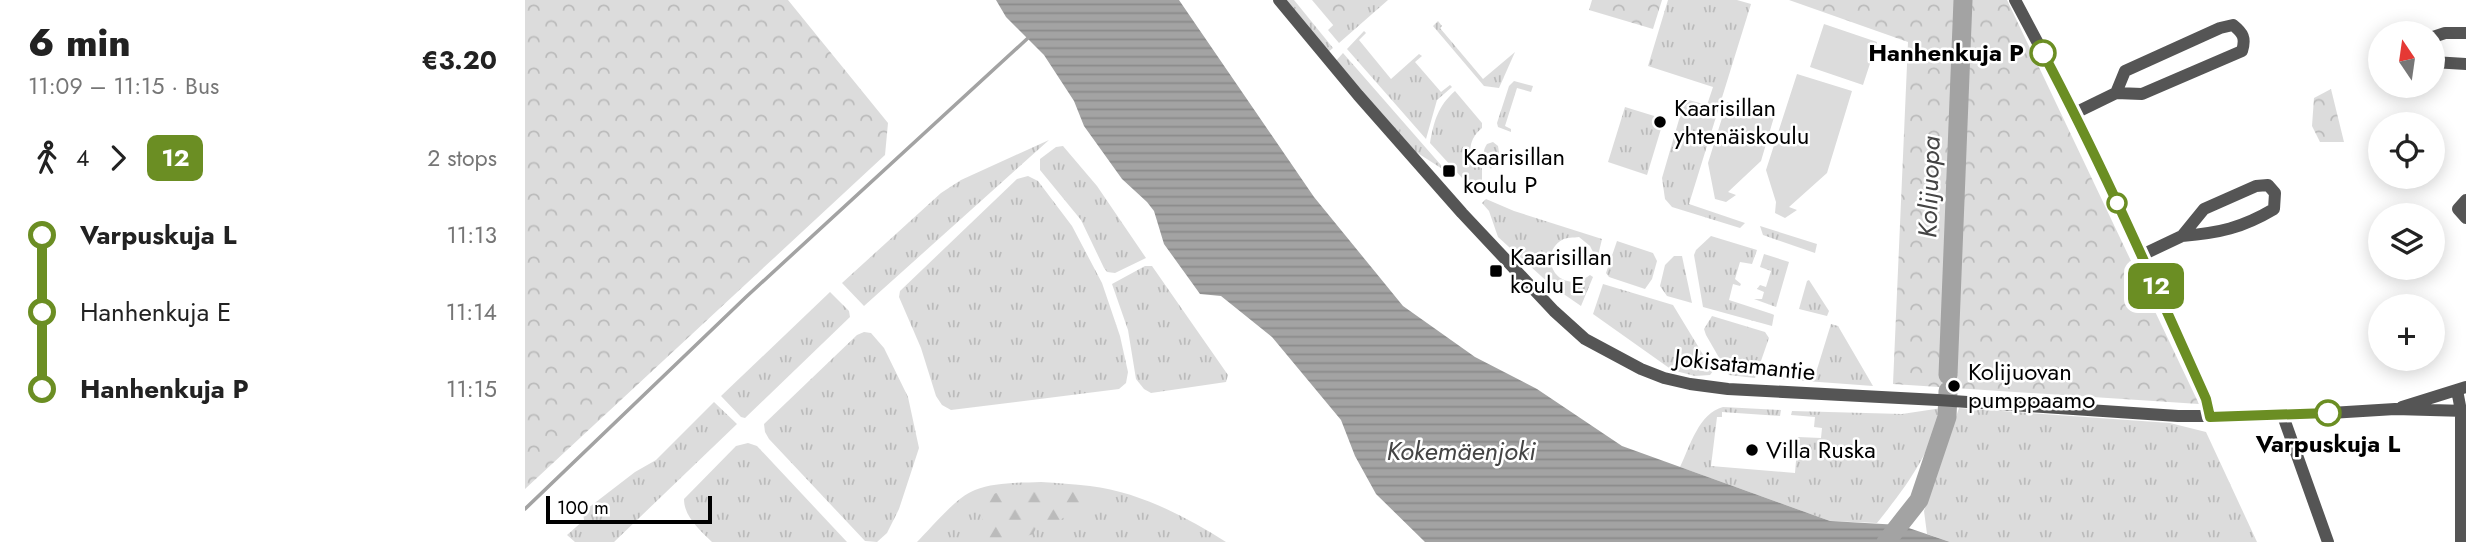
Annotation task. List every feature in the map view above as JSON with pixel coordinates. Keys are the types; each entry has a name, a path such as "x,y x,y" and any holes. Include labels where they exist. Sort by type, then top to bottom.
{"street":[{"name":"Jokisatamantie","path":"1279,0 1358,95 1471,223 1554,311 1585,339 1641,369 1690,384 1756,391 2210,417 2283,416 2395,409"},
{"path":"2015,0 2075,113 2142,255 2206,399 2210,417"},
{"path":"2075,113 2116,93 2142,94 2242,51 2245,42 2242,33 2233,25 2220,27 2125,71 2116,93"},
{"path":"2445,33 2466,33"},
{"path":"2445,63 2466,64"},
{"path":"2142,255 2182,236 2220,233 2263,216 2274,209 2275,193 2268,185 2256,186 2204,209 2182,236"},
{"path":"2466,201 2458,209 2466,218"},
{"path":"2395,409 2462,389 2461,542"},
{"path":"2395,409 2463,411"},
{"path":"2283,416 2328,542"}],"green space":[{"path":"525,0 788,0 888,123 885,155 525,489"},
{"path":"1283,0 1294,0 1333,48 1327,53"},
{"path":"1312,0 1374,0 1339,32"},
{"path":"1360,0 1388,0 1339,43 1328,30"},
{"path":"1592,0 1662,0 1653,29 1589,10"},
{"path":"1668,0 1737,0 1751,4 1689,204 1745,223 1740,228 1672,207 1665,199 1662,178 1685,99 1707,105 1713,87 1648,66"},
{"path":"1789,0 2007,0 2199,404 1893,384 1908,42"},
{"path":"1438,21 1442,26 1440,28 1483,79 1515,52 1499,88 1484,86 1433,26"},
{"path":"1824,24 1877,42 1863,85 1810,67"},
{"path":"1364,31 1366,33 1359,40 1391,79 1419,54 1422,56 1415,62 1441,92 1450,85 1452,87 1437,100 1426,139 1347,49"},
{"path":"1343,53 1447,172 1413,150 1335,62"},
{"path":"1797,74 1852,91 1827,173 1789,207 1797,210 1785,218 1775,213 1776,202 1766,170"},
{"path":"1514,81 1533,86 1531,92 1517,88 1505,126 1511,129 1511,132 1498,127 1497,123 1509,86"},
{"path":"2331,89 2344,142 2320,142 2312,126 2314,98"},
{"path":"1455,91 1482,123 1470,149 1473,164 1482,168 1482,182 1475,192 1430,143 1438,114 1444,102"},
{"path":"1727,102 1774,117 1761,161 1728,192 1736,195 1726,202 1715,199 1708,163"},
{"path":"1625,107 1664,119 1647,175 1608,162"},
{"path":"1049,140 864,306 842,283 941,193 961,180"},
{"path":"1493,142 1498,146 1499,153 1491,169 1484,153 1487,144"},
{"path":"1063,146 1097,186 1146,258 1115,273 1107,272 1104,268 1081,220 1040,170 1040,159 1056,147"},
{"path":"1028,176 1038,181 1072,226 1102,283 1120,336 1128,372 1126,383 1119,389 951,410 942,405 936,396 921,348 899,297 900,291 1017,179"},
{"path":"1486,199 1514,211 1602,239 1597,260 1590,246 1579,237 1562,240 1554,247 1551,255 1554,272 1560,278 1579,281 1590,275 1593,277 1581,306 1552,286 1498,237 1489,211 1482,203"},
{"path":"1760,226 1817,244 1815,253 1763,235"},
{"path":"1711,236 1757,250 1752,264 1740,262 1735,279 1741,284 1733,284 1729,300 1774,315 1772,326 1703,307 1694,255"},
{"path":"1617,241 1653,253 1657,261 1652,279 1645,289 1609,277 1606,273"},
{"path":"1764,254 1789,262 1776,307 1754,299 1762,299 1764,292 1757,289 1760,285 1766,287 1771,271 1760,267"},
{"path":"1674,256 1682,256 1692,303 1667,296 1660,286 1665,265"},
{"path":"1145,266 1152,266 1228,375 1226,382 1151,393 1136,379 1128,330 1112,284"},
{"path":"1809,280 1829,311 1827,316 1799,309"},
{"path":"1603,284 1673,305 1713,371 1710,375 1695,376 1672,370 1593,314"},
{"path":"830,292 849,311 850,317 745,418 741,417 721,396"},
{"path":"1712,316 1765,332 1769,338 1755,378 1729,375 1704,329"},
{"path":"1831,324 1838,326 1873,386 1779,379 1779,369 1814,379"},
{"path":"871,333 884,348 908,397 919,448 899,509 887,533 877,542 865,541 769,439 764,424 857,335"},
{"path":"714,402 737,424 614,542 575,542 567,535 584,520 583,512 635,472 656,460"},
{"path":"1723,407 1781,410 1780,416 1722,412 1722,417 1717,417 1711,466 1795,473 1798,437 1821,438 1822,428 1814,427 1815,417 1791,415 1792,411 1902,414 1942,408 1924,455 1877,523 1830,521 1680,467 1701,423 1715,410"},
{"path":"1959,408 2170,423 2206,432 2257,542 1950,542 1927,534 1924,511"},
{"path":"748,443 757,446 847,542 712,542 693,523 684,499 736,446"},
{"path":"1041,482 1090,486 1126,494 1178,514 1226,542 917,542 952,506 975,490 999,484"},
{"path":"1017,489 1080,491 1089,499 1065,517 1036,528 1033,534 1013,534 1001,542 987,539 978,502 982,496"}],"water":[{"name":"Kokemäenjoki","path":"996,0 1179,0 1314,197 1403,306 1475,357 1537,389 1622,446 1830,521 1900,525 1950,542 1425,542 1376,494 1355,456 1341,420 1272,337 1221,296 1200,294 1164,244 1154,211 1122,179 1084,126 1074,101 1044,55 1006,17"}],"waterway":[{"name":"Kolijuopa","path":"1948,375 1963,0"},
{"path":"525,509 746,297 1028,38"},
{"name":"Kolijuopa","path":"1886,542 1919,500 1947,417 1948,391"}],"bus line":[{"name":"12","path":"2043,53 2075,113 2142,255 2206,399 2210,417 2328,413"}],"place":[{"name":"Hanhenkuja P","path":"2043,53"},
{"name":"Kaarisillan yhtenäiskoulu","path":"1660,122"},
{"name":"Kaarisillan koulu P","path":"1449,171"},
{"name":"Kaarisillan koulu E","path":"1496,271"},
{"name":"Kolijuovan pumppaamo","path":"1954,386"},
{"name":"Varpuskuja L","path":"2328,413"},
{"name":"Villa Ruska","path":"1752,450"}]}
